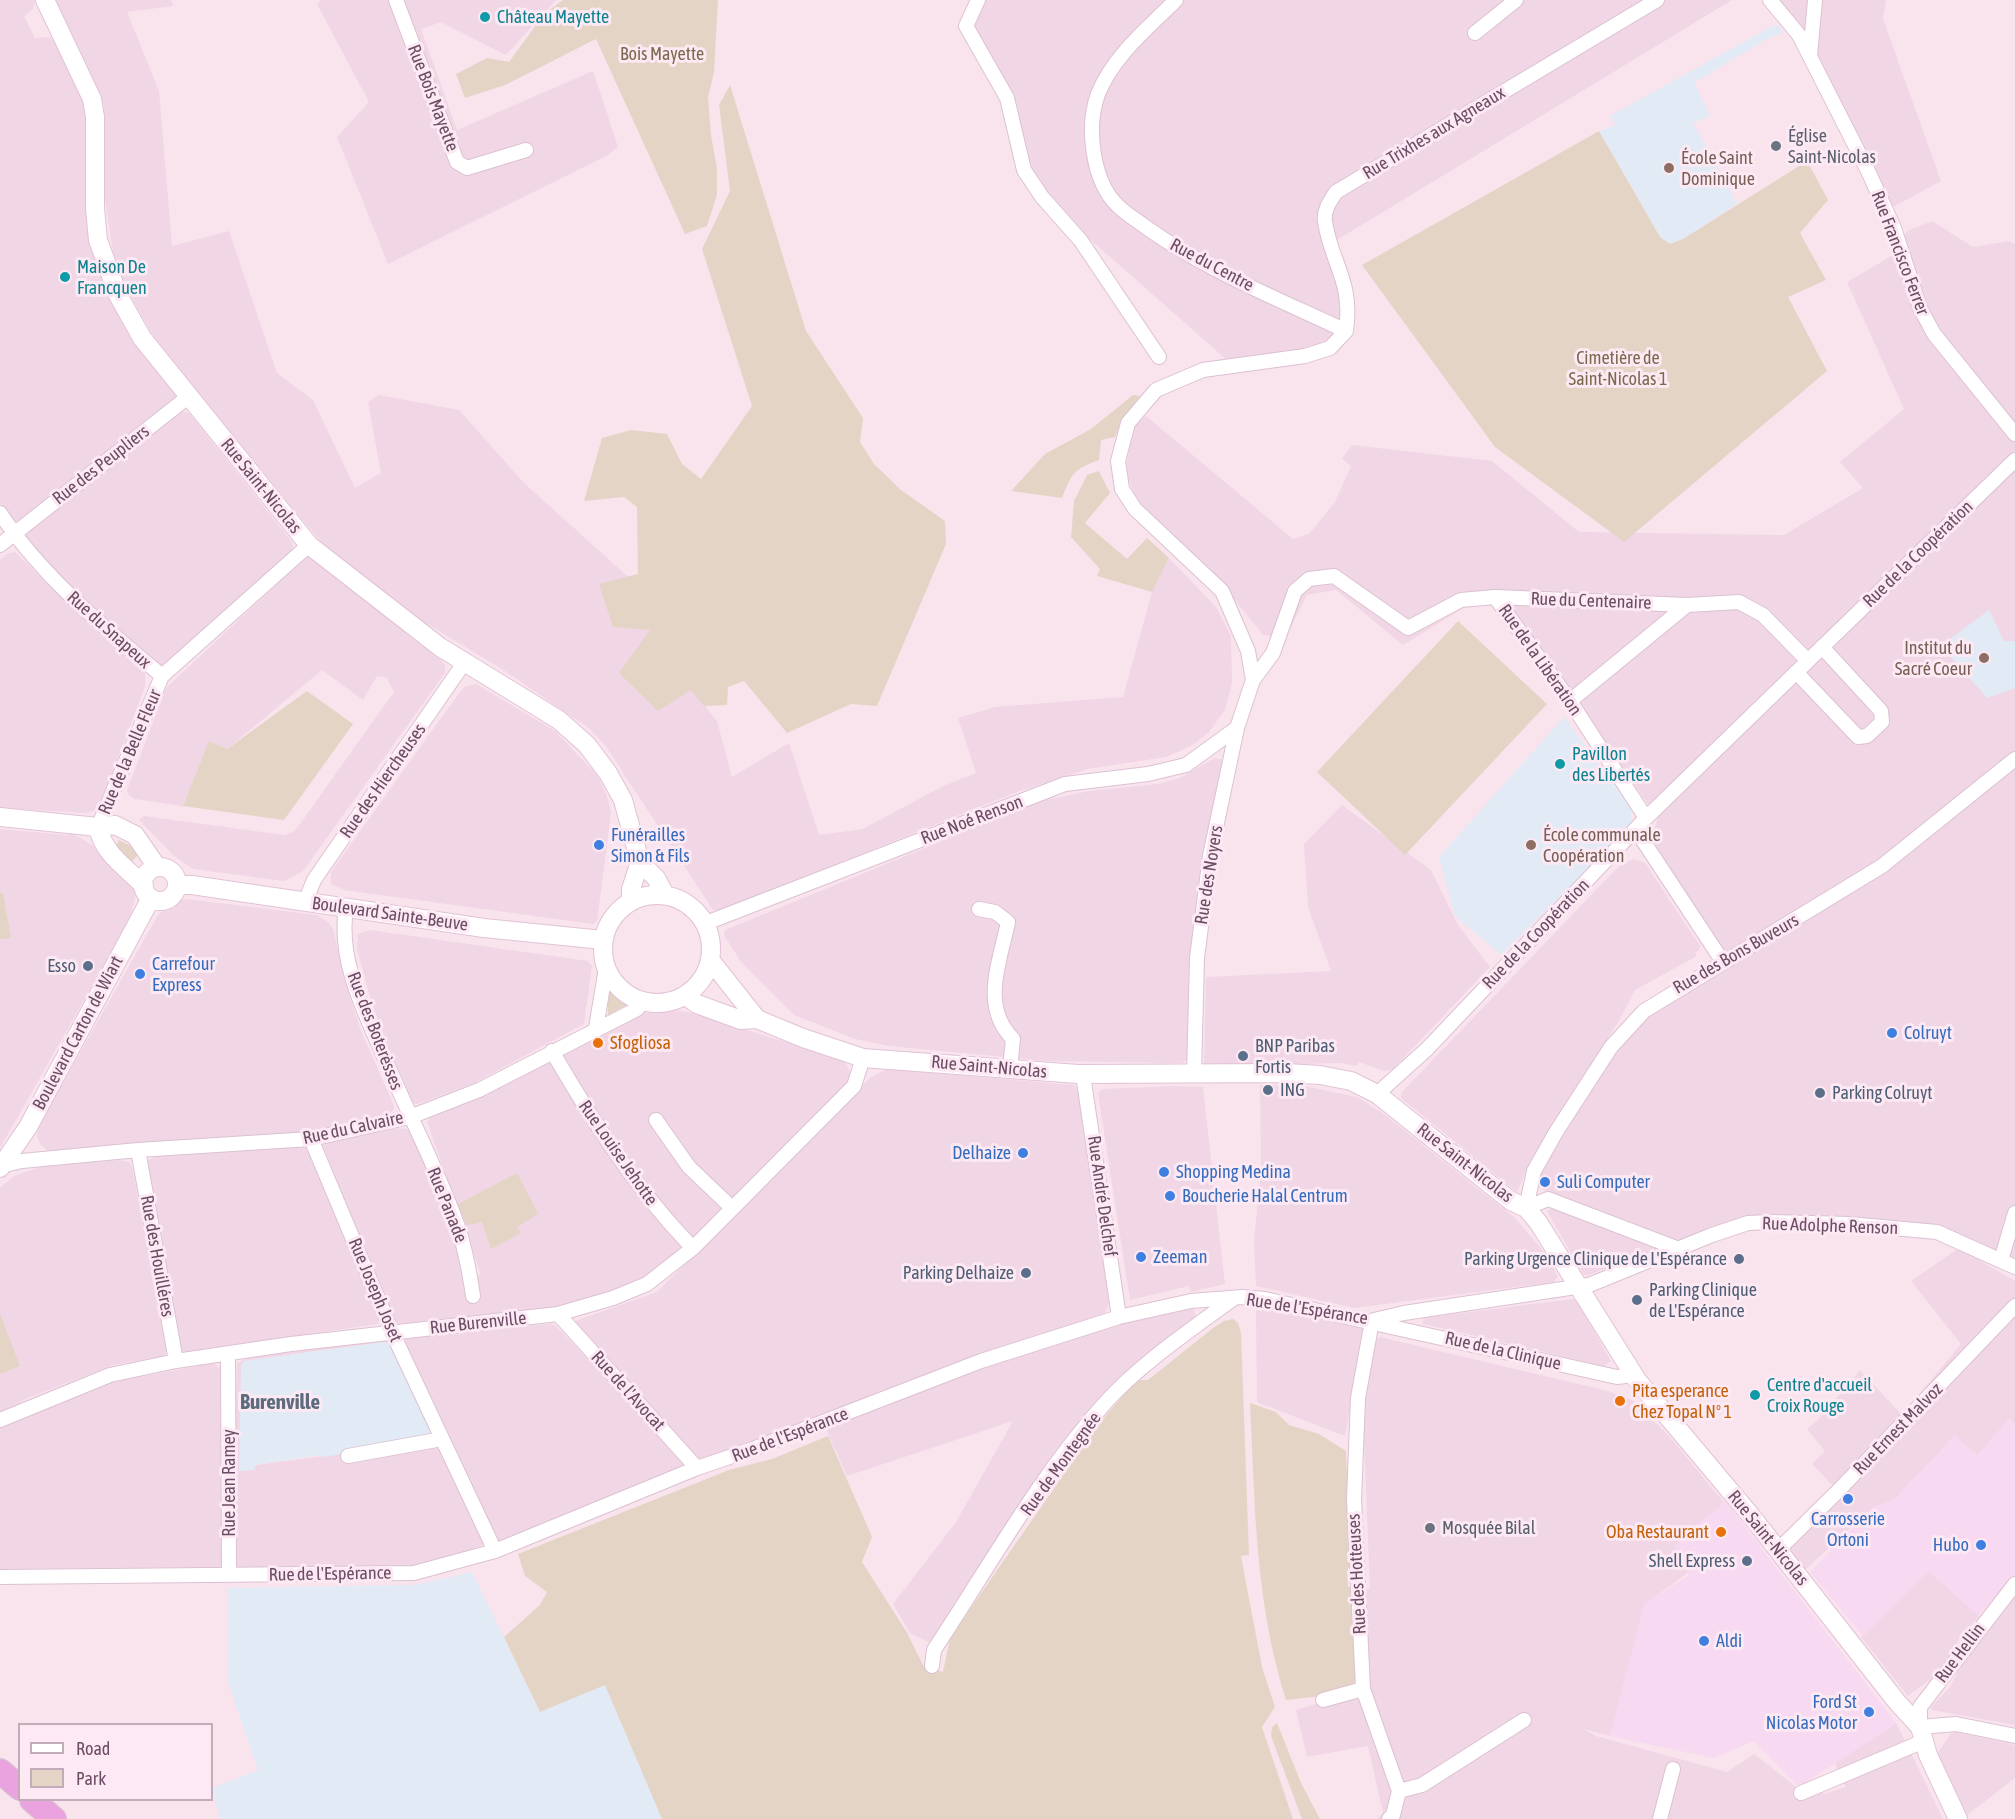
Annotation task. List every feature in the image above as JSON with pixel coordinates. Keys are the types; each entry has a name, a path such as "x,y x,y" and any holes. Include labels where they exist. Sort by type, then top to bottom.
{"highway":[{"path":"0,1771 18,1786"},
{"path":"33,1801 54,1819"}],"street":[{"name":"Rue Saint-Nicolas","path":"45,0 93,105 95,215 104,259 137,330 188,397 309,544 412,626 464,663 559,720 587,745 608,773 623,800 640,862 656,878 665,895"},
{"name":"Rue Bois Mayette","path":"396,0 457,162 467,168 526,150"},
{"path":"978,0 966,26 1007,98 1024,170 1042,197 1081,241 1159,357"},
{"name":"Rue du Centre","path":"1176,0 1123,53 1098,95 1091,136 1094,159 1100,176 1116,205 1167,242 1224,274 1346,331"},
{"path":"1475,33 1516,0"},
{"name":"Rue Trixhes aux Agneaux","path":"1346,331 1349,307 1324,221 1326,207 1335,192 1657,0"},
{"name":"Rue Francisco Ferrer","path":"1770,0 1799,35 1887,211 1920,308 1934,334 2015,434"},
{"path":"1810,56 1815,0"},
{"path":"1252,680 1248,651 1222,591 1135,509 1122,489 1118,461 1128,423 1156,390 1203,370 1305,356 1330,348 1346,331"},
{"name":"Rue des Peupliers","path":"0,545 188,397"},
{"name":"Rue de la Coopération","path":"1377,1094 1427,1048 1646,818 2015,460"},
{"name":"Rue du Snapeux","path":"0,513 14,534 88,614 162,676 309,544"},
{"name":"Rue de la Libération","path":"1252,680 1273,652 1295,591 1309,579 1334,576 1408,628 1461,600 1495,597 1570,701 1646,818"},
{"name":"Rue du Centenaire","path":"1495,597 1687,605 1739,602 1763,615 1807,660"},
{"name":"Rue du Centenaire","path":"1570,701 1687,605"},
{"path":"1796,672 1858,737 1867,736 1882,722 1881,711 1822,647"},
{"name":"Rue des Hiercheuses","path":"305,902 314,880 464,663"},
{"name":"Rue de la Belle Fleur","path":"98,827 162,676"},
{"name":"Rue des Noyers","path":"1198,1074 1197,958 1210,856 1237,728 1252,680"},
{"name":"Rue Noé Renson","path":"706,923 1065,784 1148,774 1186,765 1237,728"},
{"name":"Rue des Bons Buveurs","path":"1526,1208 1534,1171 1556,1132 1620,1035 1644,1011 1882,866 2015,759"},
{"path":"0,817 98,827 116,825 127,830 135,836 157,867 171,871 177,885 171,897 157,900 147,892 110,854 101,840 98,827"},
{"path":"1636,830 1723,962"},
{"path":"631,902 631,889 640,862"},
{"path":"147,892 148,872 157,867"},
{"name":"Boulevard Sainte-Beuve","path":"177,885 192,885 542,936 603,940"},
{"name":"Boulevard Carton de Wiart","path":"1,1167 28,1127 147,892"},
{"path":"596,1028 606,968 603,940 608,925 618,911 647,895 665,895 681,900 695,910 706,923 710,935 711,961 702,981 686,996 665,1003 643,1002 621,989 606,968"},
{"name":"Rue des Boterèsses","path":"346,908 343,927 359,1001 410,1117"},
{"path":"979,909 995,912 1008,922 992,999 1003,1030 1013,1039 1010,1069"},
{"name":"Rue Saint-Nicolas","path":"711,961 757,1019"},
{"name":"Rue Saint-Nicolas","path":"686,996 697,1004 741,1020 757,1019 803,1038 863,1058 1083,1075 1259,1073 1332,1077 1351,1081 1377,1094 1511,1201 1526,1208 1544,1231 1634,1375 1778,1550 1922,1734 1928,1755 1958,1819"},
{"name":"Rue du Calvaire","path":"1,1167 22,1161 138,1150 311,1139 410,1117 479,1090 637,1009 643,1002"},
{"name":"Rue Louise Jehotte","path":"552,1052 579,1097 663,1216 693,1248"},
{"name":"Rue Burenville","path":"0,1420 110,1375 176,1361 392,1332 558,1314 613,1298 647,1284 693,1248 854,1086 863,1058"},
{"name":"Rue André Delchef","path":"1083,1075 1119,1317"},
{"name":"Rue Panade","path":"410,1117 454,1215 467,1257 473,1296"},
{"path":"656,1120 689,1167 731,1208"},
{"name":"Rue Joseph Joset","path":"311,1139 392,1332 495,1551"},
{"name":"Rue des Houilléres","path":"138,1150 176,1361"},
{"path":"1526,1208 1548,1199 1679,1249"},
{"path":"2001,1260 2015,1213"},
{"name":"Rue Adolphe Renson","path":"1578,1287 1589,1285 1748,1223 1827,1223 1937,1232 2015,1267"},
{"name":"Rue de l'Espérance","path":"0,1577 414,1574 495,1551 697,1468 753,1449 981,1360 1119,1317 1191,1301 1234,1298 1265,1299 1372,1321 1404,1313 1578,1287"},
{"name":"Rue de Montegnée","path":"932,1666 934,1650 1054,1468 1107,1401 1170,1346 1234,1298"},
{"name":"Rue Ernest Malvoz","path":"1778,1550 1837,1492 2015,1306"},
{"name":"Rue de l'Avocat","path":"558,1314 697,1468"},
{"name":"Rue de la Clinique","path":"1372,1321 1617,1377 1634,1375"},
{"name":"Rue des Hotteuses","path":"1372,1321 1358,1398 1354,1449 1363,1689 1399,1791"},
{"name":"Rue Jean Ramey","path":"228,1354 229,1575"},
{"path":"348,1456 442,1439"},
{"name":"Rue Hellin","path":"1922,1734 1920,1707 2015,1584"},
{"path":"1323,1700 1363,1689"},
{"path":"1393,1818 1399,1791 1422,1785 1524,1720"},
{"path":"1801,1793 1922,1734 1956,1724 2015,1736"},
{"path":"1660,1819 1673,1769"}],"shaded area":[{"path":"0,0 35,0 33,9 24,16 35,38 50,37 62,49 88,112 88,216 177,397 21,522 12,520 0,502"},
{"path":"55,0 171,0 173,6 127,12 159,91 172,246 229,231 277,373 313,400 355,488 381,473 368,402 379,395 459,410 524,483 665,610 691,689 717,721 732,777 789,743 819,835 863,829 941,787 976,773 958,718 995,707 1123,697 1152,592 1169,558 1216,607 1231,636 1232,683 1225,710 1209,732 1193,745 1166,757 1088,769 1017,792 718,911 713,910 605,745 590,729 505,671 424,622 324,545 250,460 155,340 127,290 113,251 104,195 104,105"},
{"path":"321,0 556,0 506,55 441,22 421,29 457,130 593,71 618,147 608,155 388,264 337,137 369,102 317,4"},
{"path":"978,0 1732,0 1332,243 1346,331 1318,349 1227,360 1042,197 1016,124 970,36"},
{"path":"1777,0 1886,0 1883,19 1941,181 1893,207 1820,62"},
{"name":"École Saint Dominique","path":"1776,24 1783,32 1765,40 1694,83 1710,116 1693,123 1737,204 1683,239 1670,244 1660,237 1599,131 1615,125 1610,116"},
{"path":"1932,221 1973,247 2009,241 2015,244 2015,1261 1968,1242 1775,1227 1732,1234 1690,1251 1684,1242 1542,1189 1539,1179 1562,1133 1611,1057 1633,1028 1657,1007 1731,962 1657,848 1653,833 1658,818 1495,589 1403,645 1336,590 1307,595 1286,637 1263,635 1225,588 1142,512 1125,471 1134,427 1146,416 1293,539 1309,534 1335,502 1351,466 1342,459 1352,445 1492,461 1579,532 1784,535 1863,488 1840,462 1904,409 1847,282 1895,254 1907,231"},
{"path":"180,411 189,413 292,542 294,551 169,665 159,667 105,621 25,541 27,533"},
{"path":"15,552 94,629 145,673 145,687 105,793 94,811 84,813 0,808 0,560 9,553"},
{"path":"306,557 311,557 408,632 406,634 441,660 445,666 445,673 303,871 284,881 193,869 173,855 139,820 144,816 284,835 295,831 394,692 387,678 377,676 363,700 322,670 227,749 209,742 183,806 135,799 129,795 127,791 166,688"},
{"name":"Institut du Sacré Coeur","path":"1989,610 2004,641 2015,641 2015,688 1987,698 1941,646"},
{"path":"476,684 555,731 598,776 607,796 611,813 597,921 593,924 344,890 331,884 331,872 441,718 464,687"},
{"name":"École communale Coopération","path":"1564,717 1631,808 1631,826 1501,955 1455,916 1439,857"},
{"path":"1215,758 1224,760 1190,1059 1182,1063 1047,1061 889,1046 855,1039 794,1015 741,962 724,935 725,930 1040,801 1089,791 1158,784 1180,778"},
{"path":"1342,805 1431,870 1458,925 1490,967 1392,1070 1384,1071 1359,1062 1356,1066 1342,1063 1204,1066 1206,977 1331,971 1308,907 1304,844"},
{"path":"0,829 67,835 72,833 97,848 130,880 136,894 129,921 0,1148"},
{"path":"1634,859 1645,863 1700,946 1695,953 1697,956 1635,990 1620,1019 1530,1161 1517,1192 1401,1098 1401,1093 1618,867"},
{"path":"186,899 317,915 328,922 333,929 346,985 361,1031 392,1101 394,1108 390,1115 327,1130 276,1135 56,1151 47,1150 40,1144 37,1136 39,1125 158,915 173,902"},
{"path":"370,930 588,961 592,966 584,1024 474,1083 418,1104 413,1103 375,1016 357,949 358,934"},
{"path":"670,1009 692,1013 843,1060 851,1073 847,1083 693,1238 668,1216 591,1106 563,1056 638,1016 651,1011"},
{"path":"551,1062 683,1248 645,1283 563,1306 396,1324 390,1320 323,1146 325,1143 394,1128 408,1129 448,1211 468,1277 481,1275 427,1122 431,1116 480,1097"},
{"path":"887,1069 1074,1085 1078,1091 1109,1303 1105,1313 700,1461 577,1331 575,1321 657,1292 871,1077"},
{"path":"1260,1085 1304,1086 1357,1097 1384,1114 1515,1218 1544,1252 1558,1276 1554,1282 1354,1308 1256,1286 1254,1242 1261,1168"},
{"path":"1203,1087 1225,1284 1191,1292 1189,1286 1130,1300 1098,1093 1102,1089"},
{"path":"306,1146 311,1150 379,1318 378,1324 184,1352 178,1348 146,1165 154,1157"},
{"path":"119,1160 129,1162 132,1167 167,1349 164,1356 113,1365 28,1398 0,1412 0,1188 14,1176 43,1166"},
{"path":"1555,1207 1657,1247 1657,1250 1588,1275 1583,1274 1547,1211"},
{"path":"1959,1248 2015,1281 2015,1424 2009,1419 1977,1456 1955,1436 1894,1500 1872,1508 1805,1570 1789,1550 1841,1494 1812,1464 1825,1451 1807,1429 1818,1420 1860,1370 1902,1415 1961,1344 1911,1281"},
{"path":"1572,1299 1577,1301 1611,1361 1604,1366 1423,1324 1423,1318"},
{"path":"1190,1307 1194,1310 1196,1317 1120,1381 941,1648 910,1633 893,1604 956,1522 1013,1421 847,1476 825,1427 1055,1342 1113,1324"},
{"path":"1256,1307 1310,1316 1362,1329 1365,1333 1345,1436 1257,1402"},
{"path":"555,1325 685,1460 686,1464 685,1467 502,1541 497,1540 404,1343 408,1337"},
{"path":"1380,1337 1608,1391 1632,1400 1669,1436 1726,1505 1675,1546 1690,1571 1645,1604 1610,1736 1584,1729 1596,1736 1727,1772 1754,1754 1800,1790 1820,1789 1824,1794 1846,1787 1842,1780 1910,1751 1943,1819 1377,1819 1383,1813 1368,1746 1307,1757 1296,1710 1368,1688 1362,1588 1370,1589 1363,1415 1373,1353 1377,1339"},
{"path":"385,1339 390,1341 401,1365 390,1344 384,1342 244,1361 256,1465 427,1442 406,1375 485,1544 447,1559 419,1566 247,1573 237,1567 232,1556 237,1363 253,1356"},
{"path":"384,1342 391,1344 435,1436 351,1453 321,1457 319,1455 256,1465 254,1470 239,1471 241,1364 244,1361"},
{"path":"213,1363 222,1370 225,1562 220,1567 0,1569 0,1428 8,1422 113,1382"},
{"path":"2009,1419 2015,1424 2015,1575 1978,1616 1929,1571 1863,1636 1810,1572 1872,1508 1894,1500 1955,1435 1977,1455"},
{"path":"1725,1501 1896,1723 1799,1787 1754,1741 1714,1758 1610,1736 1644,1604 1689,1575 1675,1545"},
{"path":"1929,1571 1979,1616 1931,1679 1908,1696 1861,1637"},
{"path":"472,1572 540,1712 605,1684 662,1819 220,1819 213,1788 258,1770 227,1680 227,1588 416,1585"},
{"path":"2012,1594 2015,1598 2015,1725 1932,1710 1931,1707 1950,1687 1970,1650"},
{"path":"1896,1723 1908,1746 1840,1775 1835,1763"},
{"path":"1951,1733 2015,1745 2015,1778 1967,1815 1939,1756 1939,1751"}],"green space":[{"name":"Bois Mayette","path":"563,0 718,0 714,72 708,97 717,169 717,195 707,226 685,234 596,39 505,85 465,98 456,74 487,58 509,62 544,14"},
{"path":"730,85 806,331 863,418 860,442 874,464 901,490 945,521 946,544 877,706 851,704 787,733 744,681 728,687 727,705 704,706 691,690 658,711 619,673 650,630 613,627 599,584 638,574 637,507 624,497 584,501 602,438 631,430 667,434 682,464 701,479 752,406 702,249 730,191 719,105"},
{"name":"Cimetière de Saint-Nicolas 1","path":"1599,131 1660,237 1670,244 1683,239 1807,161 1828,200 1800,233 1826,280 1788,297 1827,371 1624,542 1495,447 1362,265"},
{"path":"1133,395 1140,396 1121,422 1115,437 1101,440 1099,460 1084,466 1075,473 1062,498 1011,491 1045,454 1091,429"},
{"path":"1099,471 1110,493 1085,523 1127,559 1147,538 1169,558 1152,592 1097,576 1100,569 1071,537 1074,501 1087,475"},
{"path":"1458,621 1547,704 1405,855 1317,772"},
{"path":"307,691 353,724 284,820 183,806 209,741 227,749"},
{"path":"119,840 133,847 138,855 131,862 116,846"},
{"path":"0,893 3,893 11,938 0,939"},
{"path":"612,991 627,1005 608,1015 608,993"},
{"path":"517,1173 538,1214 517,1227 521,1233 491,1249 482,1222 467,1225 458,1204"},
{"path":"0,1314 20,1366 0,1374"},
{"path":"1233,1319 1238,1323 1241,1333 1249,1555 1241,1556 1262,1667 1275,1707 1262,1727 1293,1819 662,1819 605,1685 540,1712 504,1637 540,1605 547,1592 525,1576 518,1554 729,1470 772,1459 828,1436 872,1537 862,1562 906,1631 924,1667 943,1672 950,1638 1100,1422 1137,1380 1148,1380 1213,1328 1224,1321"},
{"path":"1250,1403 1276,1412 1289,1425 1319,1434 1346,1451 1351,1567 1348,1568 1348,1587 1352,1587 1357,1673 1354,1683 1322,1696 1286,1700 1276,1663 1262,1590 1258,1553"},
{"path":"1277,1723 1301,1783 1320,1819 1302,1819 1271,1736 1272,1727"}],"place":[{"name":"Château Mayette","path":"485,17"},
{"name":"Église Saint-Nicolas","path":"1776,146"},
{"name":"École Saint Dominique","path":"1669,168"},
{"name":"Maison De Francquen","path":"65,277"},
{"name":"Institut du Sacré Coeur","path":"1984,658"},
{"name":"Pavillon des Libertés","path":"1560,764"},
{"name":"Funérailles Simon & Fils","path":"599,845"},
{"name":"École communale Coopération","path":"1531,845"},
{"name":"Esso","path":"88,966"},
{"name":"Carrefour Express","path":"140,974"},
{"name":"Colruyt","path":"1892,1033"},
{"name":"Sfogliosa","path":"598,1043"},
{"name":"BNP Paribas Fortis","path":"1243,1056"},
{"name":"ING","path":"1268,1090"},
{"name":"Parking Colruyt","path":"1820,1093"},
{"name":"Delhaize","path":"1023,1153"},
{"name":"Shopping Medina","path":"1164,1172"},
{"name":"Suli Computer","path":"1545,1182"},
{"name":"Boucherie Halal Centrum","path":"1170,1196"},
{"name":"Zeeman","path":"1141,1257"},
{"name":"Parking Urgence Clinique de L'Espérance","path":"1739,1259"},
{"name":"Parking Delhaize","path":"1026,1273"},
{"name":"Parking Clinique de L'Espérance","path":"1637,1300"},
{"name":"Centre d'accueil Croix Rouge","path":"1755,1395"},
{"name":"Pita esperance Chez Topal N° 1","path":"1620,1401"},
{"name":"Carrosserie Ortoni","path":"1848,1499"},
{"name":"Mosquée Bilal","path":"1430,1528"},
{"name":"Oba Restaurant","path":"1721,1532"},
{"name":"Hubo","path":"1981,1545"},
{"name":"Shell Express","path":"1747,1561"},
{"name":"Aldi","path":"1704,1641"},
{"name":"Ford St Nicolas Motor","path":"1869,1712"}],"district":[{"name":"Burenville","path":"280,1402"}]}
